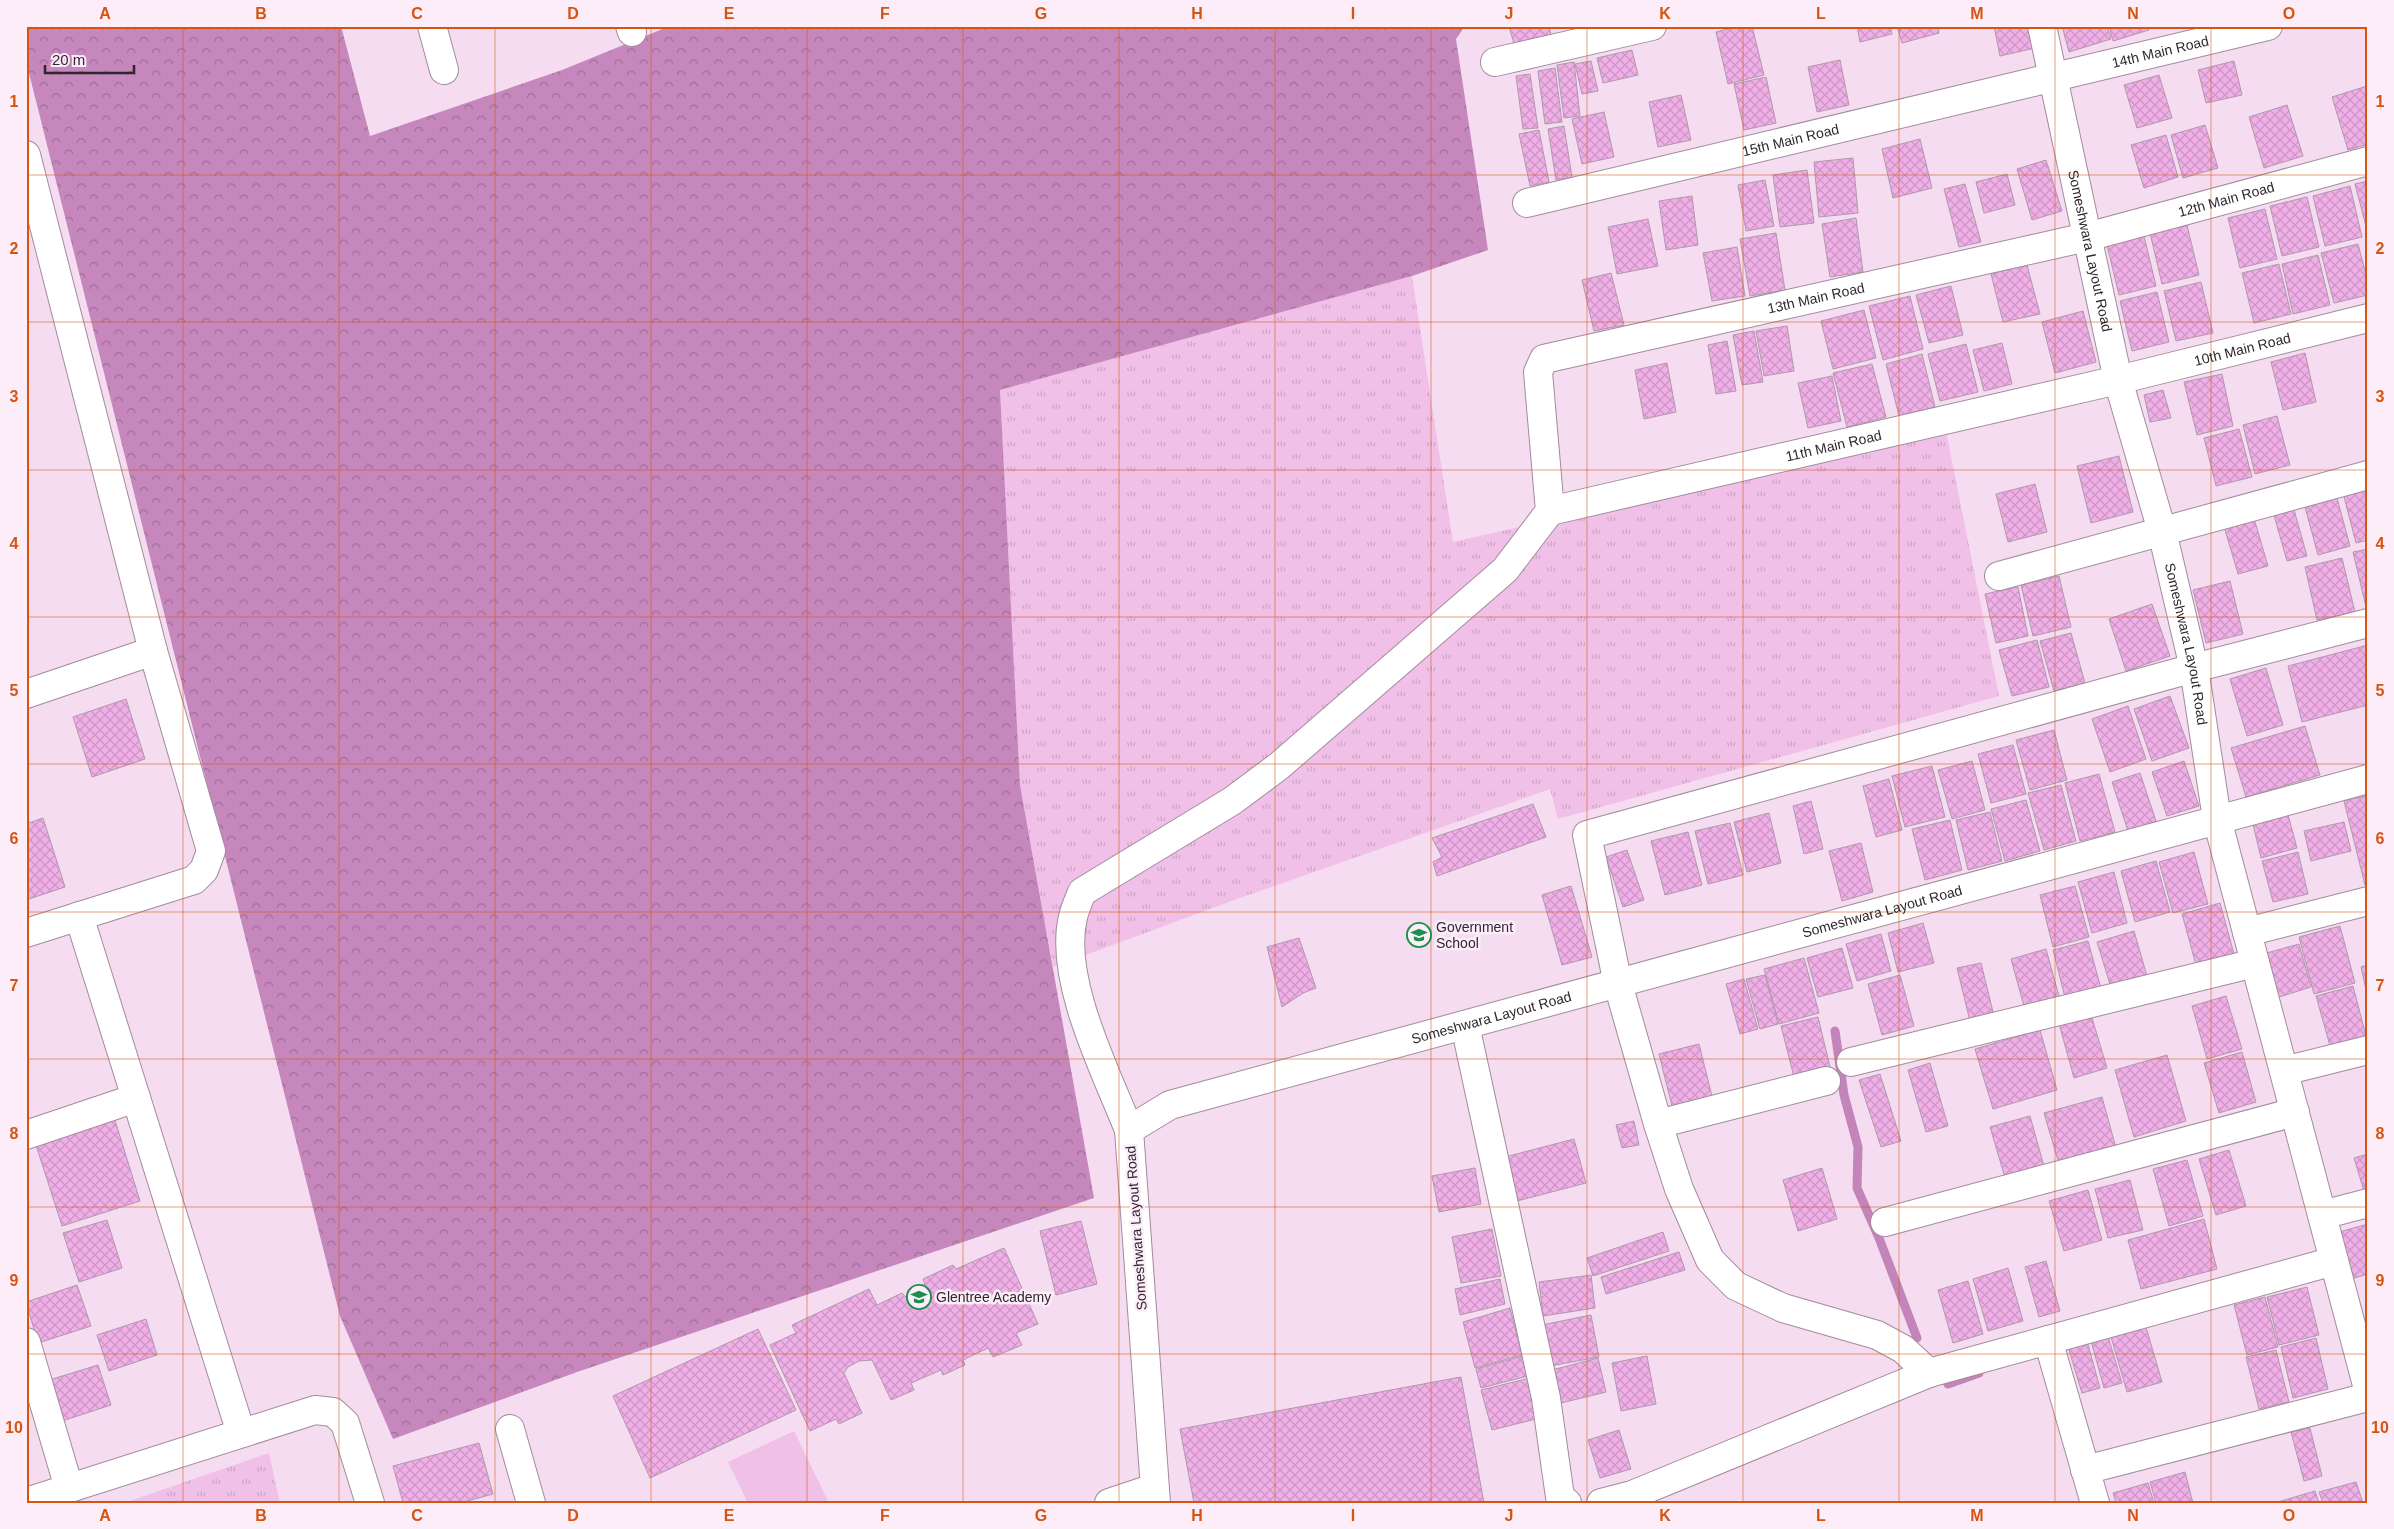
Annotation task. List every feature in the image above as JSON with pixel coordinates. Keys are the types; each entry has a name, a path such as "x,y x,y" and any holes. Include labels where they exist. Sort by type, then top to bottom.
{"street":[{"path":"432,26 444,70"},
{"path":"1495,62 1652,26"},
{"name":"Someshwara Layout Road","path":"1155,1495 1129,1130 1170,1105 2217,819 2194,668 2162,531 2118,380 2042,26"},
{"name":"14th Main Road","path":"2054,79 2268,26"},
{"name":"15th Main Road","path":"1528,203 2054,79"},
{"path":"26,155 153,651 211,851 204,870 194,880 26,933"},
{"name":"12th Main Road","path":"2087,237 2368,161"},
{"name":"13th Main Road","path":"1550,511 1538,372 1544,359 2087,237"},
{"name":"10th Main Road","path":"2118,380 2368,318"},
{"name":"11th Main Road","path":"1550,511 2118,380"},
{"path":"1999,576 2368,474"},
{"path":"1129,1130 1081,1013 1070,953 1072,918 1082,892 1232,802 1279,766 1505,570 1550,511"},
{"path":"1929,1373 1903,1349 1877,1335 1783,1308 1736,1286 1710,1260 1680,1189 1658,1124 1618,984 1587,835 2194,668 2368,623"},
{"path":"26,694 153,651"},
{"path":"2368,778 2217,819 2334,1261 2363,1352 2368,1389"},
{"path":"2247,932 2368,901"},
{"path":"78,916 242,1433"},
{"path":"1851,1062 2255,963"},
{"path":"1465,1025 1546,1398 1560,1497 1567,1503"},
{"path":"2284,1071 2368,1050"},
{"path":"1658,1124 1826,1081"},
{"path":"26,1135 136,1098"},
{"path":"1885,1222 2295,1112"},
{"path":"2322,1215 2368,1203"},
{"path":"1601,1503 1632,1495 1929,1373 2334,1261"},
{"path":"2048,1340 2095,1503"},
{"path":"26,1342 69,1488"},
{"path":"2085,1470 2368,1396"},
{"path":"26,1502 315,1410 333,1412 345,1423 370,1503"},
{"path":"510,1429 531,1503"},
{"path":"1110,1503 1155,1495"}],"green space":[{"path":"26,26 341,26 370,136 562,70 670,26 1465,26 1456,39 1488,250 1412,276 1000,390 1020,785 1094,1198 577,1372 393,1439 340,1316 26,61"},
{"path":"1412,276 1453,542 1946,431 1999,696 1558,819 1550,789 1237,899 1053,967 1020,785 1000,390"},
{"path":"794,1431 829,1503 748,1503 728,1462"},
{"path":"269,1453 280,1503 124,1503"}],"building":[{"path":"1509,26 1549,26 1551,35 1514,44"},
{"path":"1740,26 1752,26 1764,75 1728,84 1716,32"},
{"path":"1857,26 1890,26 1892,34 1860,42"},
{"path":"1897,26 1938,26 1939,33 1902,43"},
{"path":"1994,26 2030,26 2035,48 2000,56"},
{"path":"2062,26 2107,26 2111,39 2069,52"},
{"path":"2109,26 2148,26 2149,30 2113,41"},
{"path":"1632,50 1638,75 1603,83 1597,58"},
{"path":"1840,60 1849,105 1817,112 1808,67"},
{"path":"1591,61 1598,91 1582,94 1575,64"},
{"path":"2234,61 2242,95 2206,103 2198,70"},
{"path":"1574,62 1580,116 1564,118 1557,65"},
{"path":"1555,68 1562,122 1545,124 1538,71"},
{"path":"1530,74 1538,128 1523,129 1516,76"},
{"path":"2159,75 2172,118 2137,128 2124,85"},
{"path":"1766,77 1776,123 1744,130 1734,84"},
{"path":"2367,86 2368,144 2348,150 2332,97"},
{"path":"1681,95 1691,140 1658,147 1649,102"},
{"path":"2287,105 2303,156 2264,168 2249,117"},
{"path":"1604,112 1614,157 1582,164 1572,119"},
{"path":"2205,125 2218,168 2183,178 2171,135"},
{"path":"1564,126 1572,177 1556,180 1548,129"},
{"path":"1539,130 1549,182 1530,186 1519,134"},
{"path":"2166,135 2178,177 2144,188 2131,145"},
{"path":"1920,139 1932,188 1893,198 1882,149"},
{"path":"1853,158 1858,213 1819,217 1814,162"},
{"path":"2046,160 2062,211 2032,220 2017,169"},
{"path":"1807,170 1814,223 1780,227 1773,175"},
{"path":"2007,174 2015,205 1984,213 1976,182"},
{"path":"1765,180 1774,226 1746,231 1738,185"},
{"path":"2368,181 2368,234 2355,184"},
{"path":"1965,184 1981,242 1959,247 1944,189"},
{"path":"2350,186 2362,237 2325,246 2313,196"},
{"path":"1692,196 1698,245 1666,250 1659,201"},
{"path":"2307,197 2319,247 2282,256 2270,206"},
{"path":"2265,209 2277,259 2240,268 2228,218"},
{"path":"1856,218 1863,272 1830,277 1822,224"},
{"path":"1648,219 1658,266 1617,274 1608,227"},
{"path":"2187,225 2199,275 2162,284 2150,233"},
{"path":"1776,233 1785,290 1750,296 1740,239"},
{"path":"2144,236 2156,286 2119,295 2107,245"},
{"path":"2358,244 2368,282 2368,295 2334,303 2321,253"},
{"path":"1737,247 1745,296 1712,301 1703,253"},
{"path":"2318,255 2330,305 2293,314 2282,264"},
{"path":"2279,264 2291,314 2254,323 2242,273"},
{"path":"2027,265 2040,314 2003,322 1991,274"},
{"path":"1611,273 1624,325 1594,331 1582,280"},
{"path":"2201,282 2213,333 2176,341 2164,291"},
{"path":"1951,286 1963,335 1929,343 1916,295"},
{"path":"2157,292 2169,342 2132,351 2120,301"},
{"path":"1910,296 1923,349 1883,360 1869,306"},
{"path":"1864,310 1876,358 1833,369 1821,321"},
{"path":"2083,311 2096,362 2055,373 2042,322"},
{"path":"1787,326 1794,371 1764,376 1756,331"},
{"path":"1754,331 1763,382 1742,385 1733,335"},
{"path":"1727,341 1736,391 1716,394 1708,345"},
{"path":"2002,343 2012,384 1984,391 1973,350"},
{"path":"1966,344 1978,392 1940,401 1928,354"},
{"path":"2305,353 2316,402 2283,410 2271,362"},
{"path":"1922,354 1935,407 1899,416 1886,364"},
{"path":"1667,363 1676,412 1644,419 1635,370"},
{"path":"1872,364 1886,417 1847,427 1833,373"},
{"path":"2222,374 2233,426 2197,435 2184,382"},
{"path":"1832,376 1841,421 1808,428 1798,383"},
{"path":"2163,390 2171,418 2150,422 2144,395"},
{"path":"2277,416 2290,465 2255,474 2243,425"},
{"path":"2239,429 2252,477 2216,486 2204,438"},
{"path":"2119,456 2133,512 2091,523 2077,466"},
{"path":"2035,484 2047,532 2008,542 1996,494"},
{"path":"2368,486 2368,540 2356,543 2343,493"},
{"path":"2337,498 2350,546 2318,555 2305,507"},
{"path":"2293,506 2307,556 2287,561 2273,512"},
{"path":"2253,515 2268,566 2238,574 2223,523"},
{"path":"2368,549 2368,607 2366,607 2353,552"},
{"path":"2342,558 2355,612 2317,620 2305,567"},
{"path":"2059,576 2071,627 2033,636 2021,585"},
{"path":"2230,581 2243,634 2206,643 2193,590"},
{"path":"2018,587 2028,636 1996,643 1985,594"},
{"path":"2152,604 2170,656 2126,671 2109,619"},
{"path":"2071,633 2085,683 2054,691 2040,641"},
{"path":"2037,640 2049,687 2012,696 1999,650"},
{"path":"2368,645 2368,705 2302,722 2288,666"},
{"path":"2266,668 2283,725 2247,736 2230,679"},
{"path":"2170,696 2189,748 2152,761 2134,709"},
{"path":"126,699 145,759 92,777 73,717"},
{"path":"2128,706 2146,759 2110,772 2092,719"},
{"path":"2305,726 2320,775 2246,797 2231,748"},
{"path":"2054,730 2067,780 2030,790 2016,740"},
{"path":"2013,745 2026,794 1991,803 1978,754"},
{"path":"1972,761 1985,810 1952,819 1938,770"},
{"path":"2184,761 2199,806 2167,816 2152,772"},
{"path":"1932,766 1945,817 1905,827 1892,776"},
{"path":"2140,773 2156,821 2128,831 2112,782"},
{"path":"2099,774 2115,832 2080,841 2065,783"},
{"path":"1889,779 1902,830 1876,837 1863,786"},
{"path":"2061,785 2076,841 2044,850 2028,793"},
{"path":"2368,795 2368,884 2365,885 2344,801"},
{"path":"2026,800 2040,851 2005,861 1991,809"},
{"path":"1811,801 1823,849 1804,854 1793,806"},
{"path":"1533,804 1546,837 1437,876 1433,862 1442,857 1432,838"},
{"path":"2287,811 2297,848 2261,858 2252,820"},
{"path":"1990,812 2002,861 1968,870 1956,820"},
{"path":"1769,813 1781,863 1747,872 1734,822"},
{"path":"43,818 65,887 26,900 26,824"},
{"path":"1950,820 1962,870 1925,880 1912,829"},
{"path":"2344,822 2351,851 2311,861 2304,831"},
{"path":"1730,823 1743,875 1708,884 1695,831"},
{"path":"1688,832 1702,885 1665,895 1651,841"},
{"path":"1861,843 1873,892 1842,901 1829,851"},
{"path":"1627,850 1644,900 1623,907 1606,857"},
{"path":"2194,852 2208,904 2173,913 2159,862"},
{"path":"2298,852 2308,894 2273,902 2262,861"},
{"path":"2156,861 2170,912 2135,922 2121,871"},
{"path":"2114,872 2127,923 2092,933 2078,882"},
{"path":"1571,886 1592,957 1562,965 1542,895"},
{"path":"2075,886 2089,937 2053,947 2040,895"},
{"path":"2220,903 2234,954 2196,965 2182,914"},
{"path":"1923,923 1934,963 1898,972 1888,933"},
{"path":"2340,926 2355,983 2314,994 2299,937"},
{"path":"2134,931 2149,983 2113,994 2097,942"},
{"path":"1881,934 1891,971 1857,981 1846,944"},
{"path":"1299,938 1316,988 1303,993 1282,1007 1267,947"},
{"path":"2088,941 2102,992 2066,1001 2053,950"},
{"path":"2299,944 2311,987 2276,998 2263,954"},
{"path":"1842,948 1853,988 1818,997 1807,958"},
{"path":"2046,949 2060,1000 2025,1010 2011,959"},
{"path":"1804,958 1819,1013 1779,1024 1764,969"},
{"path":"1981,963 1994,1016 1970,1021 1957,968"},
{"path":"2368,965 2368,999 2361,967"},
{"path":"1765,975 1778,1024 1760,1029 1746,979"},
{"path":"1900,975 1914,1026 1882,1035 1868,984"},
{"path":"1744,979 1758,1029 1740,1034 1726,984"},
{"path":"2353,986 2366,1036 2330,1046 2316,996"},
{"path":"2226,996 2242,1049 2207,1059 2192,1006"},
{"path":"2090,1011 2107,1068 2074,1078 2058,1020"},
{"path":"1818,1017 1830,1067 1794,1077 1781,1026"},
{"path":"2040,1030 2057,1090 1993,1109 1975,1049"},
{"path":"1699,1044 1712,1096 1672,1106 1659,1054"},
{"path":"2242,1052 2256,1102 2219,1113 2204,1063"},
{"path":"2167,1055 2186,1121 2134,1137 2115,1070"},
{"path":"1930,1063 1948,1126 1926,1132 1908,1070"},
{"path":"1880,1074 1901,1141 1881,1147 1859,1080"},
{"path":"2102,1097 2116,1148 2059,1164 2044,1113"},
{"path":"2030,1116 2045,1170 2006,1181 1990,1127"},
{"path":"114,1117 140,1201 62,1226 35,1142"},
{"path":"1634,1121 1639,1145 1622,1148 1616,1125"},
{"path":"1574,1139 1586,1183 1517,1201 1505,1157"},
{"path":"2229,1150 2246,1206 2216,1215 2199,1159"},
{"path":"2368,1154 2368,1190 2364,1191 2354,1158"},
{"path":"2187,1160 2203,1216 2169,1226 2153,1169"},
{"path":"1475,1168 1481,1204 1439,1212 1432,1176"},
{"path":"1822,1168 1837,1219 1798,1231 1783,1180"},
{"path":"2130,1180 2143,1230 2108,1238 2095,1189"},
{"path":"2088,1190 2102,1240 2064,1251 2049,1201"},
{"path":"2204,1219 2217,1269 2141,1289 2128,1240"},
{"path":"107,1220 122,1268 79,1282 63,1233"},
{"path":"1081,1221 1097,1284 1056,1295 1040,1231"},
{"path":"2368,1224 2368,1274 2351,1279 2339,1232"},
{"path":"1492,1229 1501,1276 1461,1283 1452,1237"},
{"path":"1663,1232 1669,1251 1593,1276 1587,1258"},
{"path":"1004,1248 1038,1324 1016,1333 1022,1345 993,1357 988,1348 963,1360 965,1365 943,1375 941,1370 911,1383 914,1390 891,1400 872,1360 859,1361 848,1367 844,1373 862,1413 839,1424 836,1419 810,1431 770,1345 796,1333 792,1325 869,1289 877,1305 902,1293 906,1297 911,1294 910,1291 925,1284 923,1279 953,1265 956,1269"},
{"path":"1679,1252 1685,1270 1606,1294 1601,1277"},
{"path":"2046,1261 2060,1311 2039,1317 2025,1267"},
{"path":"2008,1268 2023,1321 1988,1331 1973,1279"},
{"path":"1591,1275 1595,1308 1543,1316 1539,1282"},
{"path":"1500,1279 1505,1304 1460,1315 1455,1289"},
{"path":"1968,1281 1983,1334 1953,1343 1938,1290"},
{"path":"77,1285 91,1326 38,1343 26,1302"},
{"path":"2307,1287 2319,1335 2279,1345 2267,1297"},
{"path":"2265,1297 2278,1347 2247,1355 2234,1305"},
{"path":"1510,1308 1522,1355 1475,1368 1463,1322"},
{"path":"1591,1315 1599,1357 1550,1366 1542,1325"},
{"path":"146,1319 157,1355 109,1371 97,1335"},
{"path":"2146,1327 2162,1382 2127,1392 2111,1337"},
{"path":"758,1329 796,1410 650,1478 613,1396"},
{"path":"2108,1336 2122,1383 2104,1388 2091,1341"},
{"path":"2316,1338 2328,1389 2293,1398 2281,1347"},
{"path":"2087,1341 2100,1388 2082,1393 2068,1347"},
{"path":"2276,1350 2289,1402 2259,1409 2246,1357"},
{"path":"1523,1356 1528,1376 1481,1388 1476,1369"},
{"path":"1647,1356 1656,1404 1621,1411 1612,1363"},
{"path":"1598,1358 1606,1392 1557,1404 1548,1371"},
{"path":"98,1365 111,1405 59,1422 46,1381"},
{"path":"1461,1377 1484,1503 1194,1503 1180,1429"},
{"path":"1530,1378 1540,1418 1492,1430 1481,1390"},
{"path":"2310,1428 2322,1476 2304,1481 2291,1432"},
{"path":"1619,1430 1631,1469 1600,1478 1588,1440"},
{"path":"479,1443 493,1494 460,1503 403,1503 393,1466"},
{"path":"2185,1472 2193,1503 2156,1503 2150,1482"},
{"path":"2356,1482 2363,1503 2323,1503 2319,1492"},
{"path":"2148,1483 2154,1503 2116,1503 2113,1493"},
{"path":"2315,1491 2319,1503 2278,1502"}],"waterway":[{"path":"1835,1031 1844,1095 1858,1147 1857,1188 1879,1238 1917,1338"},
{"path":"1945,1378 1948,1384 1979,1373"}],"place":[{"name":"Government School","path":"1419,935"},
{"name":"Glentree Academy","path":"919,1297"}]}
